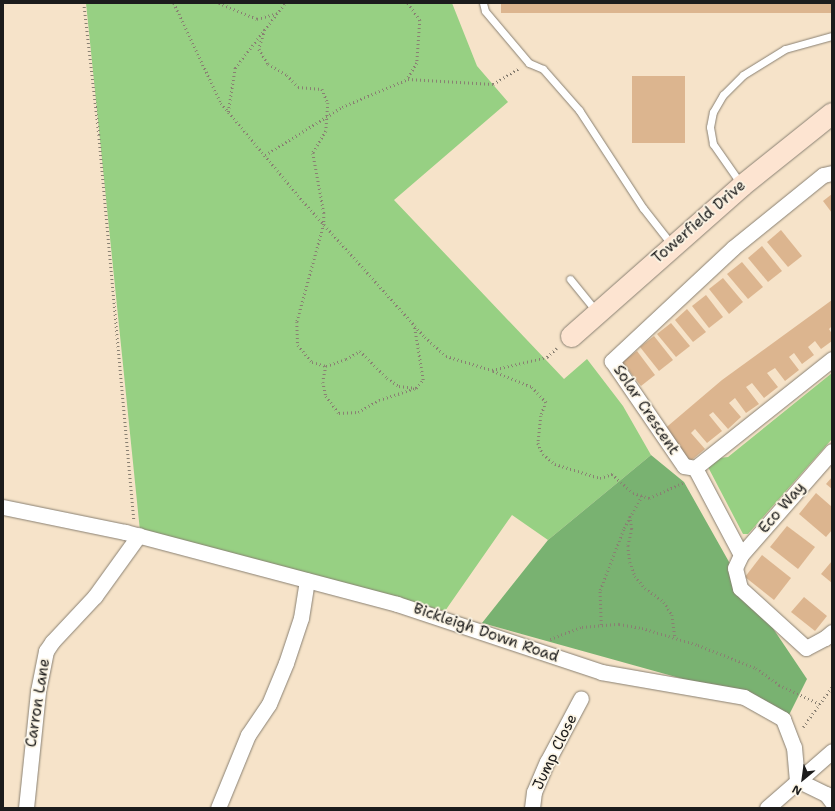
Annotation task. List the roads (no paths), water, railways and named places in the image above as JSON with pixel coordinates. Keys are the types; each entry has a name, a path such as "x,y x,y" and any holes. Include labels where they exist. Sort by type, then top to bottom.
{"street":[{"name":"Towerfield Drive","path":"571,336 672,245 742,185 832,113"},
{"name":"Solar Crescent","path":"695,468 684,466 612,361 733,248 823,175 832,173"},
{"path":"832,359 695,468 738,561 740,588 806,648 825,638 832,632"},
{"name":"Eco Way","path":"738,561 832,451"},
{"name":"Bickleigh Down Road","path":"3,507 132,534 397,604 601,672 744,697 783,719 794,746 797,780"},
{"name":"Carron Lane","path":"26,808 38,691 46,651 52,642 95,596 132,534"},
{"path":"218,808 248,735 269,704 286,663 301,618 307,580"},
{"name":"Jump Close","path":"532,808 534,792 542,774 581,698"},
{"path":"767,808 797,780 832,752"},
{"path":"797,780 826,794 832,802"}],"lane":[{"path":"483,3 486,11 529,63 542,69 579,110 643,208 672,245"},
{"path":"742,185 713,144 710,127 713,112 723,95 743,74 785,49 832,36"},
{"path":"570,279 598,312"}]}
